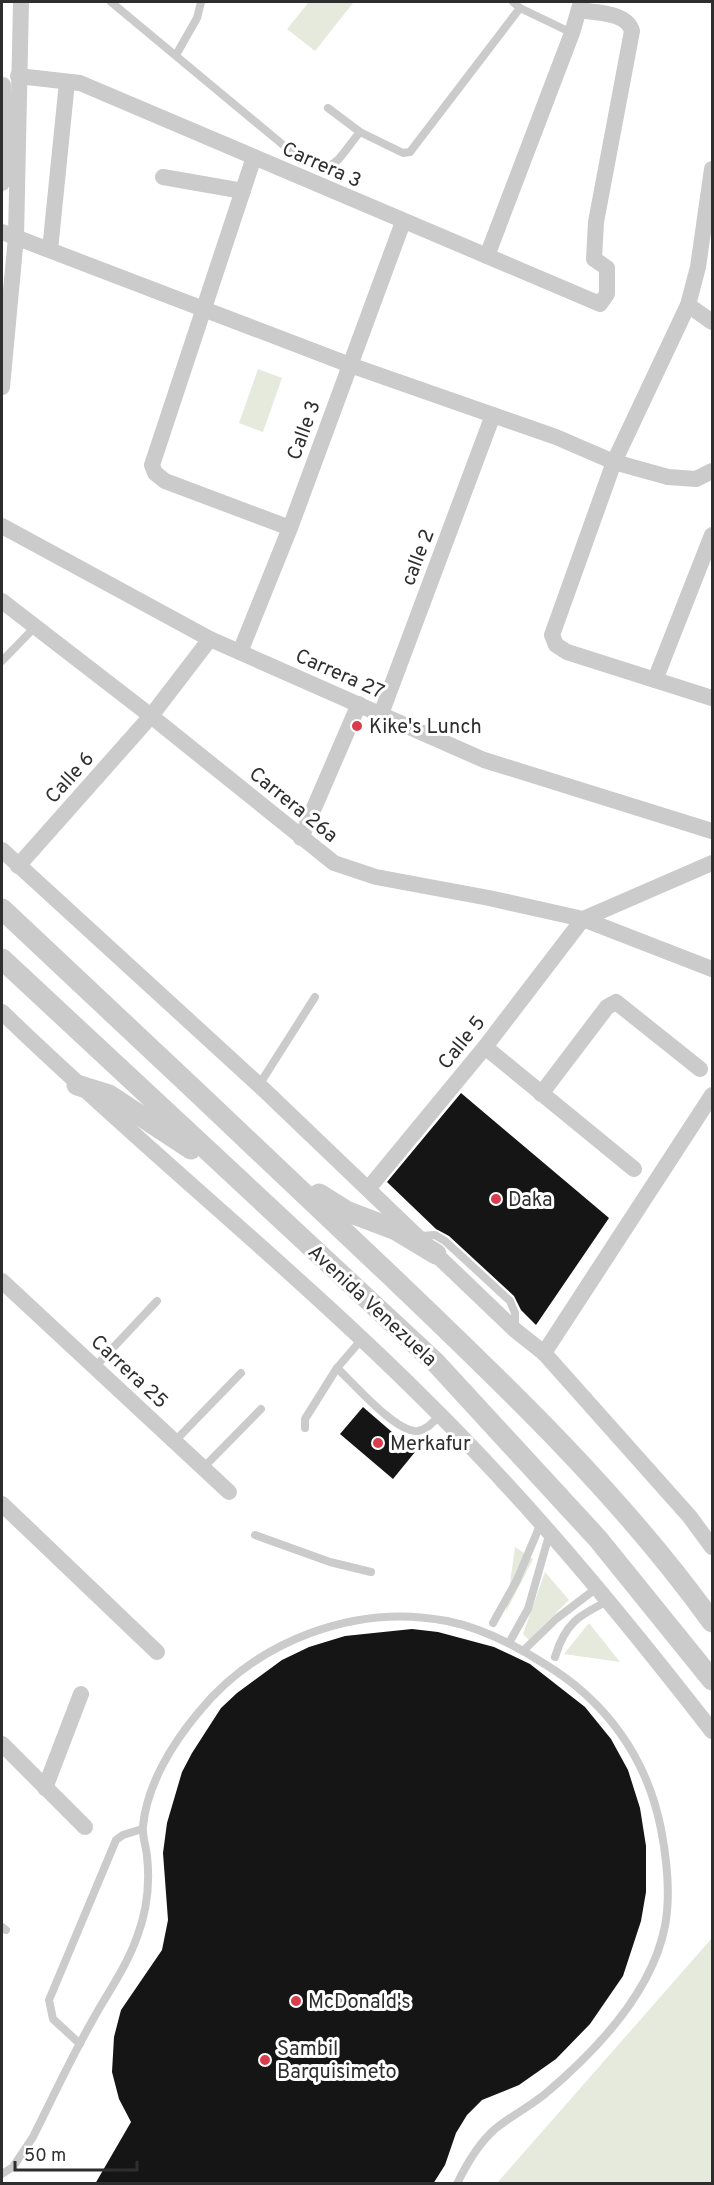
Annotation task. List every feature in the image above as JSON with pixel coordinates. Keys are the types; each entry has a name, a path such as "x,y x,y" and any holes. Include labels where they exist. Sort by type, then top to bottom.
{"street":[{"path":"2,387 9,234 20,96 18,76 21,2"},
{"path":"487,256 572,33 580,6"},
{"name":"Carrera 3","path":"18,76 80,83 600,304 605,300 607,268 594,259 593,250 632,31 630,25 621,18 580,6"},
{"path":"50,250 67,82"},
{"path":"2,85 20,96"},
{"path":"2,85 4,178 2,183"},
{"path":"254,157 152,465 155,473 165,481 290,528"},
{"path":"712,173 698,267 688,305 614,462 552,635 556,645 567,652 712,698"},
{"path":"164,177 243,191"},
{"name":"Calle 3","path":"240,652 290,528 403,222"},
{"path":"9,234 350,365 492,415 614,462 668,477 696,479 712,471"},
{"path":"688,305 712,322"},
{"name":"calle 2","path":"381,714 492,415"},
{"name":"Carrera 27","path":"2,526 210,639 484,760 712,831"},
{"path":"655,680 712,535"},
{"name":"Carrera 26a","path":"2,601 34,628 151,716 334,863 376,877 489,898 583,919 712,969"},
{"name":"Calle 6","path":"18,866 151,716 210,639"},
{"path":"301,838 359,704"},
{"path":"2,850 259,1085 514,1330 544,1353 690,1517 712,1547"},
{"path":"583,919 712,863"},
{"name":"Avenida Venezuela","path":"2,909 279,1169 542,1425 623,1511 712,1622"},
{"name":"Calle 5","path":"368,1189 485,1047 583,919"},
{"name":"Avenida Venezuela","path":"2,959 436,1363 519,1450 598,1539 712,1680"},
{"path":"541,1094 607,1007 616,1002 700,1069"},
{"name":"Avenida Venezuela","path":"2,1012 77,1085 362,1339 440,1414 599,1587 712,1731"},
{"path":"485,1047 634,1169"},
{"path":"77,1085 109,1095 234,1176"},
{"path":"544,1353 712,1095"},
{"path":"279,1169 341,1208 396,1230 435,1254"},
{"name":"Carrera 25","path":"2,1281 229,1492"},
{"path":"2,1504 157,1652"},
{"path":"45,1788 81,1694"},
{"path":"2,1744 85,1827"}],"lane":[{"path":"111,2 294,154 316,168 327,168 334,163 360,132"},
{"path":"176,55 197,18 201,2"},
{"path":"328,108 360,132 403,153 410,152 516,5 572,33"},
{"path":"2,661 34,628"},
{"path":"259,1085 315,997"},
{"path":"414,1236 435,1235 445,1241 510,1301 515,1313 514,1330"},
{"path":"95,1367 157,1301"},
{"path":"305,1428 305,1419 337,1368 362,1339"},
{"path":"337,1368 401,1428 416,1431 428,1428 440,1414"},
{"path":"174,1442 241,1373"},
{"path":"202,1469 261,1409"},
{"path":"492,1623 546,1527"},
{"path":"509,1643 528,1609 546,1527"},
{"path":"255,1535 330,1562 371,1572"},
{"path":"523,1651 556,1619 599,1587"},
{"path":"555,1657 561,1638 570,1625 586,1612 609,1600"},
{"path":"2,2174 14,2167 33,2137 80,2044 129,1956 142,1919 148,1865 142,1829 150,1798 164,1764 198,1713 241,1671 286,1643 309,1633 359,1620 412,1617 450,1621 509,1643 555,1670 588,1696 617,1727 636,1757 653,1797 663,1839 668,1888 667,1914 660,1946 647,1977 611,2027 561,2079 486,2138 471,2157 457,2184"},
{"path":"80,2044 53,2019 49,2000 116,1840 123,1835 142,1829"}],"shaded area":[{"path":"309,2 353,3 315,51 287,29"},
{"path":"258,369 282,378 263,432 239,423"},
{"path":"515,1547 533,1559 506,1612"},
{"path":"545,1572 569,1600 529,1640 523,1634"},
{"path":"589,1623 620,1662 564,1654"},
{"path":"712,1938 712,2183 497,2183"}],"building":[{"name":"Daka","path":"461,1093 609,1218 536,1325 521,1310 514,1296 449,1236 436,1229 387,1182"},
{"name":"Merkafur","path":"363,1407 415,1452 393,1479 340,1434"},
{"path":"412,1629 438,1632 494,1647 530,1664 585,1707 611,1739 628,1770 640,1808 646,1846 646,1892 641,1921 623,1976 590,2024 556,2059 519,2085 482,2100 467,2115 456,2133 445,2165 433,2184 95,2184 131,2122 119,2099 112,2072 114,2037 121,2010 162,1950 168,1920 163,1853 167,1823 182,1772 192,1753 221,1708 237,1693 282,1660 309,1647 345,1636"}],"place":[{"name":"Kike's Lunch","path":"357,726"},
{"name":"Daka","path":"496,1199"},
{"name":"Merkafur","path":"378,1443"},
{"name":"McDonald's","path":"296,2001"},
{"name":"Sambil Barquisimeto","path":"265,2060"}]}
